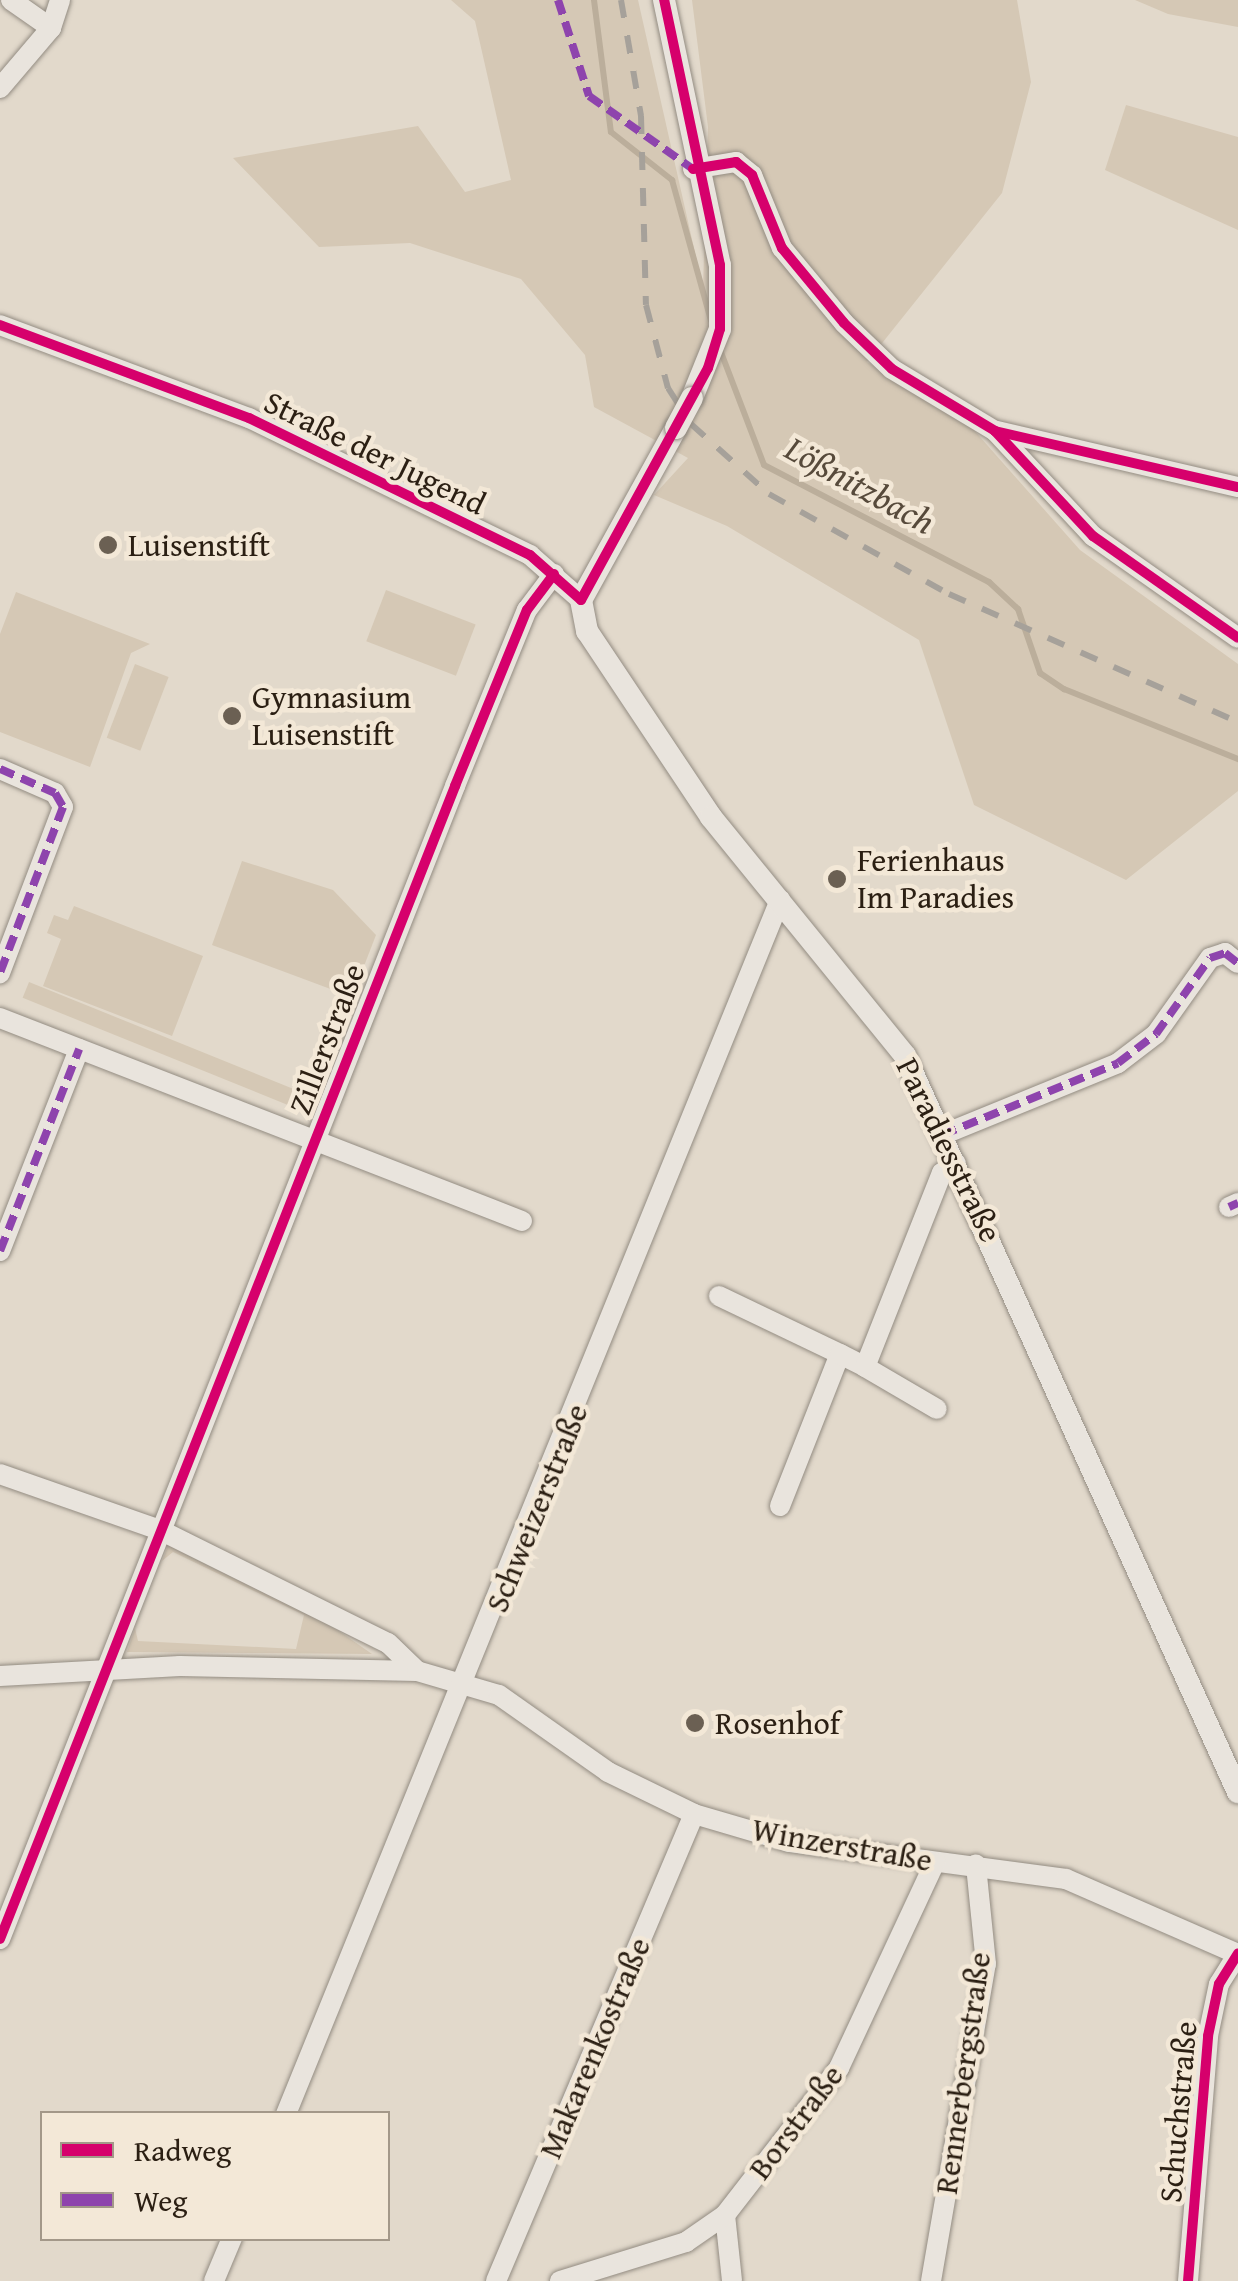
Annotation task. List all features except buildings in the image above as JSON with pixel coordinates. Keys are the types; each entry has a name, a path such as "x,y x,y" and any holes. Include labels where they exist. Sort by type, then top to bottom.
{"street":[{"path":"11,0 51,28"},
{"path":"0,88 51,28 60,0"},
{"path":"581,600 708,368 722,316 720,265 693,168 664,0"},
{"path":"693,168 736,162 752,174 782,248 844,323 892,369 995,431 1093,536 1238,638"},
{"name":"Straße der Jugend","path":"0,324 249,418 554,574"},
{"path":"995,431 1238,487"},
{"name":"Paradiesstraße","path":"554,574 581,600 611,677 780,900 895,1040 956,1164 1238,1792"},
{"name":"Zillerstraße","path":"105,1670 527,610 554,574"},
{"path":"0,769 55,793 63,806 0,973"},
{"name":"Schweizerstraße","path":"287,2111 468,1682 780,900"},
{"path":"942,1135 1118,1063 1156,1034 1210,958 1225,952 1238,963"},
{"path":"0,1018 522,1221"},
{"path":"0,1252 79,1049"},
{"path":"865,1367 942,1172 956,1164"},
{"path":"720,1296 840,1354 937,1408"},
{"path":"780,1506 840,1354"},
{"path":"0,1474 160,1530 388,1643 417,1671"},
{"path":"0,1939 105,1670"},
{"name":"Winzerstraße","path":"0,1676 105,1670 417,1671 468,1682 694,1814 789,1842 1066,1879 1238,1953"},
{"name":"Makarenkostraße","path":"496,2281 694,1814"},
{"name":"Borstraße","path":"560,2281 686,2242 725,2216 839,2068 935,1862"},
{"name":"Rennerbergstraße","path":"931,2281 986,1964 976,1865"},
{"name":"Schuchstraße","path":"1188,2281 1208,2036 1238,1953"},
{"path":"725,2216 732,2281"},
{"path":"214,2281 231,2241"}],"shaded area":[{"path":"451,0 638,0 703,288 708,127 692,0 1017,0 1031,82 1002,193 867,362 973,429 1080,550 1238,664 1238,791 1126,880 974,805 919,640 727,526 654,495 688,458 594,407 585,355 521,279 410,243 319,247 233,158 418,126 465,192 511,180 475,21"},
{"path":"1135,0 1238,0 1238,27 1168,14"},
{"path":"1126,105 1238,137 1238,230 1105,170"},
{"path":"386,590 476,624 456,676 366,641"},
{"path":"16,592 150,644 131,653 90,767 0,732 0,634"},
{"path":"135,664 169,677 140,751 107,738"},
{"path":"242,861 333,890 376,935 352,997 212,945"},
{"path":"74,906 203,956 172,1036 43,986 61,939 47,933 54,915 68,920"},
{"path":"29,982 309,1095 303,1111 23,998"},
{"path":"169,1543 316,1615 372,1654 127,1652 135,1628 138,1641 296,1649 304,1615 173,1552 162,1561"}],"waterway":[{"name":"Lößnitzbach","path":"594,0 611,132 672,180 711,321"},
{"name":"Lößnitzbach","path":"719,347 764,465 989,582 1018,609 1040,673 1064,689 1238,759"}],"railway":[{"path":"621,0 641,116 646,305 668,388 691,424 769,494 949,594 1238,722"}],"marked path":[{"path":"558,0 589,96 693,169"},
{"path":"0,769 55,793 63,807 0,973"},
{"path":"942,1135 1118,1063 1156,1034 1210,958 1225,953 1238,963"},
{"path":"0,1251 79,1049"},
{"path":"1229,1207 1238,1203"}],"cycle path":[{"path":"0,325 249,418 530,555 581,600 708,368 720,329 720,265 664,0"},
{"path":"693,169 736,162 752,175 782,248 844,323 892,369 995,431 1093,536 1238,638"},
{"path":"995,431 1238,487"},
{"path":"0,1939 455,786 527,610 554,574"},
{"path":"1188,2281 1208,2036 1219,1984 1238,1953"}],"place":[{"name":"Luisenstift","path":"108,545"},
{"name":"Gymnasium Luisenstift","path":"232,716"},
{"name":"Ferienhaus Im Paradies","path":"837,879"},
{"name":"Rosenhof","path":"695,1723"}]}
